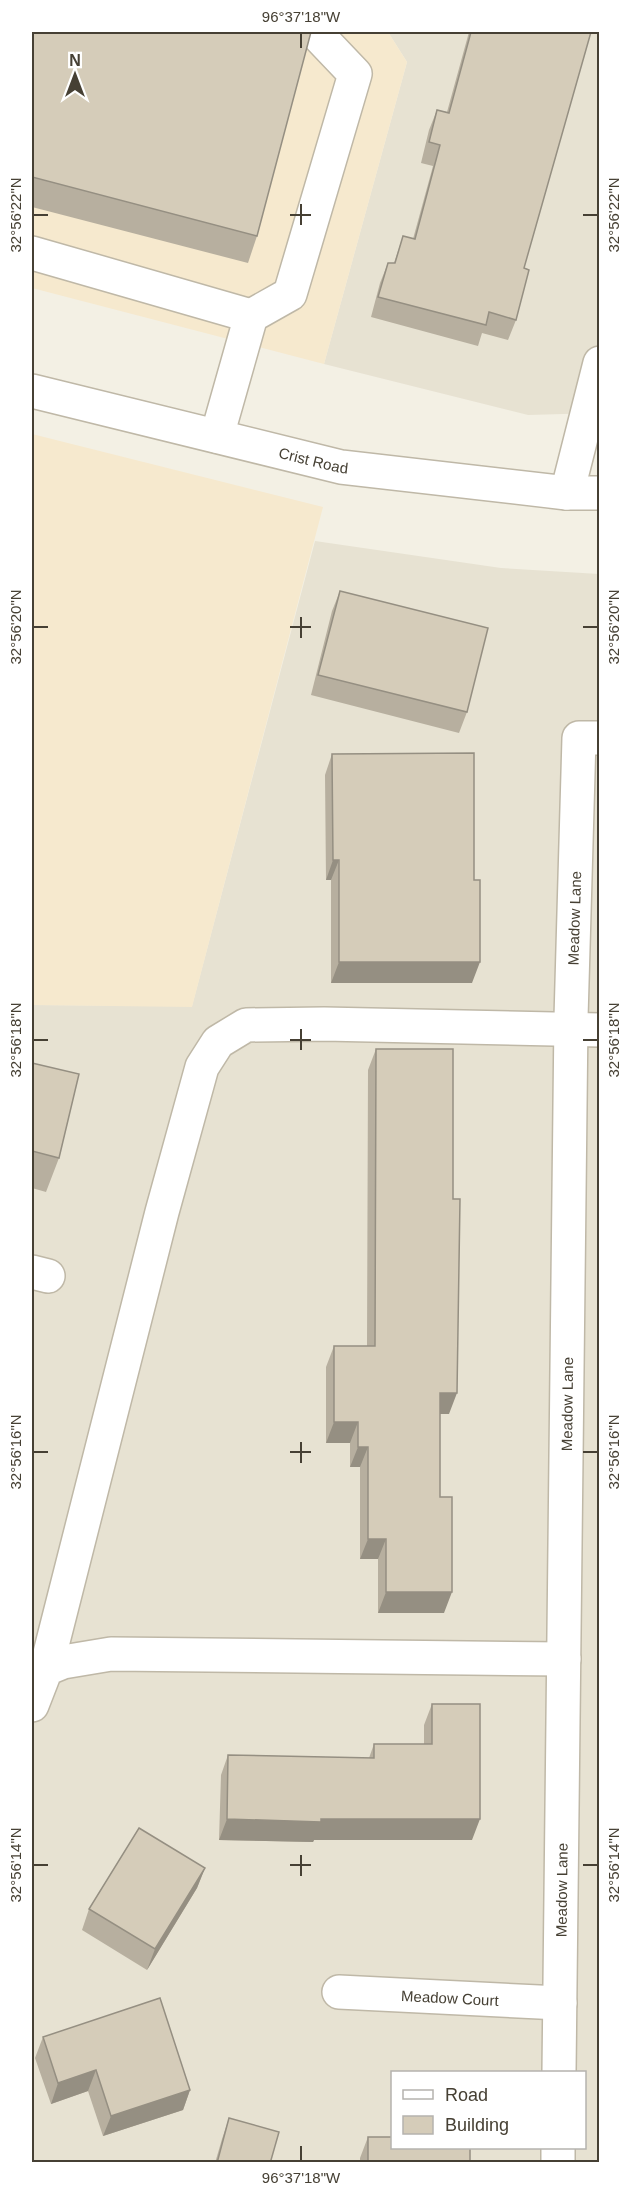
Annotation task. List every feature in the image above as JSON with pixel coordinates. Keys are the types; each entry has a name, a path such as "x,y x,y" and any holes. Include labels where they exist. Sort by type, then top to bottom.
{"street":[{"path":"218,436 251,316 290,294 355,74 315,32"},
{"path":"32,253 251,316"},
{"path":"567,493 583,419 600,363"},
{"name":"Crist Road","path":"32,393 341,467 567,493 600,494"},
{"name":"Meadow Lane","path":"559,2071 564,1659 585,1030 590,738"},
{"path":"32,1705 46,1669 165,1201 202,1067 218,1042 246,1025 335,1024 585,1030"},
{"path":"46,1669 63,1662 111,1654 564,1659"},
{"name":"Meadow Court","path":"339,1992 560,2003"}],"shaded area":[{"path":"32,32 388,32 407,62 324,364 32,288"},
{"path":"388,32 599,32 599,413 528,415 324,364 407,62"},
{"path":"32,434 323,507 192,1007 32,1005"},
{"path":"315,541 501,568 599,574 599,2162 32,2162 32,1005 192,1006"}],"building":[{"path":"32,32 311,32 257,236 32,177"},
{"path":"471,32 591,32 524,268 529,270 516,320 489,312 486,325 378,297 388,263 395,263 403,236 415,239 440,145 429,142 437,110 449,113"},
{"path":"340,591 488,628 467,712 318,675"},
{"path":"474,753 474,880 480,880 480,962 339,962 339,860 333,860 332,754"},
{"path":"376,1049 453,1049 453,1199 460,1199 457,1393 440,1393 440,1497 452,1497 452,1592 386,1592 386,1539 368,1539 368,1447 358,1447 358,1422 334,1422 334,1346 375,1346"},
{"path":"32,1063 79,1074 59,1158 32,1151"},
{"path":"432,1704 480,1704 480,1819 321,1819 321,1822 227,1819 228,1755 374,1758 374,1744 432,1744"},
{"path":"139,1828 205,1868 155,1949 89,1909"},
{"path":"160,1998 190,2090 111,2116 96,2070 58,2083 43,2037"},
{"path":"229,2118 279,2132 271,2160 278,2163 217,2163"},
{"path":"368,2137 391,2137 391,2149 470,2149 470,2163 368,2163"}]}
